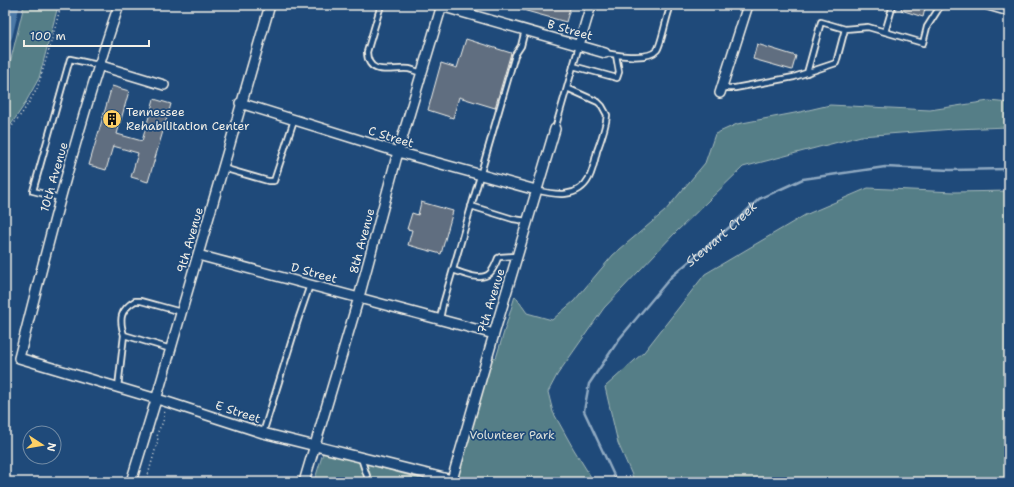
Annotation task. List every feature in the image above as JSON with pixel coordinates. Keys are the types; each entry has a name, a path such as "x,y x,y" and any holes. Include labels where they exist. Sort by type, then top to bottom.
{"street":[{"name":"10th Avenue","path":"19,358 60,198 98,65 119,5"},
{"name":"9th Avenue","path":"131,482 171,349 240,103 270,5"},
{"name":"8th Avenue","path":"304,482 359,297 440,5"},
{"name":"B Street","path":"440,5 605,53"},
{"path":"579,45 591,5"},
{"path":"721,90 748,5"},
{"path":"988,5 1008,9"},
{"path":"98,65 164,85"},
{"name":"C Street","path":"240,103 398,152 536,190"},
{"name":"7th Avenue","path":"453,481 494,334 555,129"},
{"name":"D Street","path":"198,255 494,334"},
{"name":"E Street","path":"19,358 118,387 156,400 167,402 263,433 453,481"}],"lane":[{"path":"381,5 367,52 370,64 374,67 390,70 409,69 422,73"},
{"path":"885,32 893,5"},
{"path":"807,73 821,22 845,29 868,27 922,43 927,27 941,5"},
{"path":"605,53 646,56 652,54 658,49 669,11"},
{"path":"721,90 794,77 836,63 845,29"},
{"path":"440,319 443,304 515,55 521,46 525,30"},
{"path":"555,129 579,45"},
{"path":"573,66 617,78 619,72 616,55"},
{"path":"60,198 33,191 70,59 98,65"},
{"path":"536,190 557,195 565,195 573,192 588,180 595,159 607,115 605,110 598,102 567,88"},
{"path":"223,168 268,181 274,181 294,120"},
{"path":"471,206 513,219 527,221"},
{"path":"453,270 478,277 486,276 490,273 500,257 517,256"},
{"path":"263,433 310,284"},
{"path":"118,387 124,335 121,318 124,309 135,301 141,301 181,312"},
{"path":"124,335 171,349"},
{"path":"361,458 369,482"}],"path":[{"path":"5,135 23,112 37,89 61,5"},
{"path":"146,482 158,440 159,427 162,423 167,402"}],"green space":[{"path":"24,5 58,6 39,78 23,107 5,133 5,84"},
{"name":"Volunteer Park","path":"989,101 1009,103 1009,127 954,129 861,136 743,167 674,234 604,308 557,375 548,392 553,412 594,482 447,482 485,355 496,358 515,296 527,313 552,320 574,301 613,255 665,211 705,163 715,134 737,124 830,105 930,110"},
{"path":"868,188 954,192 1009,191 1009,482 635,482 618,443 605,387 644,352 705,274 805,215"},
{"path":"323,453 333,454 431,482 314,482"}],"building":[{"path":"513,5 571,5 566,22 512,7"},
{"path":"902,5 926,5 923,17 901,10"},
{"path":"466,39 511,53 495,108 459,97 453,118 428,110 441,63 457,68"},
{"path":"757,44 796,56 792,70 753,59"},
{"name":"Tennessee Rehabilitation Center","path":"112,86 129,91 117,134 142,141 154,99 171,104 148,182 131,177 138,153 113,146 106,170 89,165"},
{"path":"421,202 453,211 441,254 408,245 412,230 407,229 412,213 418,215"}],"waterway":[{"name":"Stewart Creek","path":"5,35 12,5"},
{"name":"Stewart Creek","path":"617,482 584,411 589,384 620,338 671,277 732,225 759,199 803,179 885,167 950,170 1009,169"}],"place":[{"name":"Tennessee Rehabilitation Center","path":"112,119"}]}
